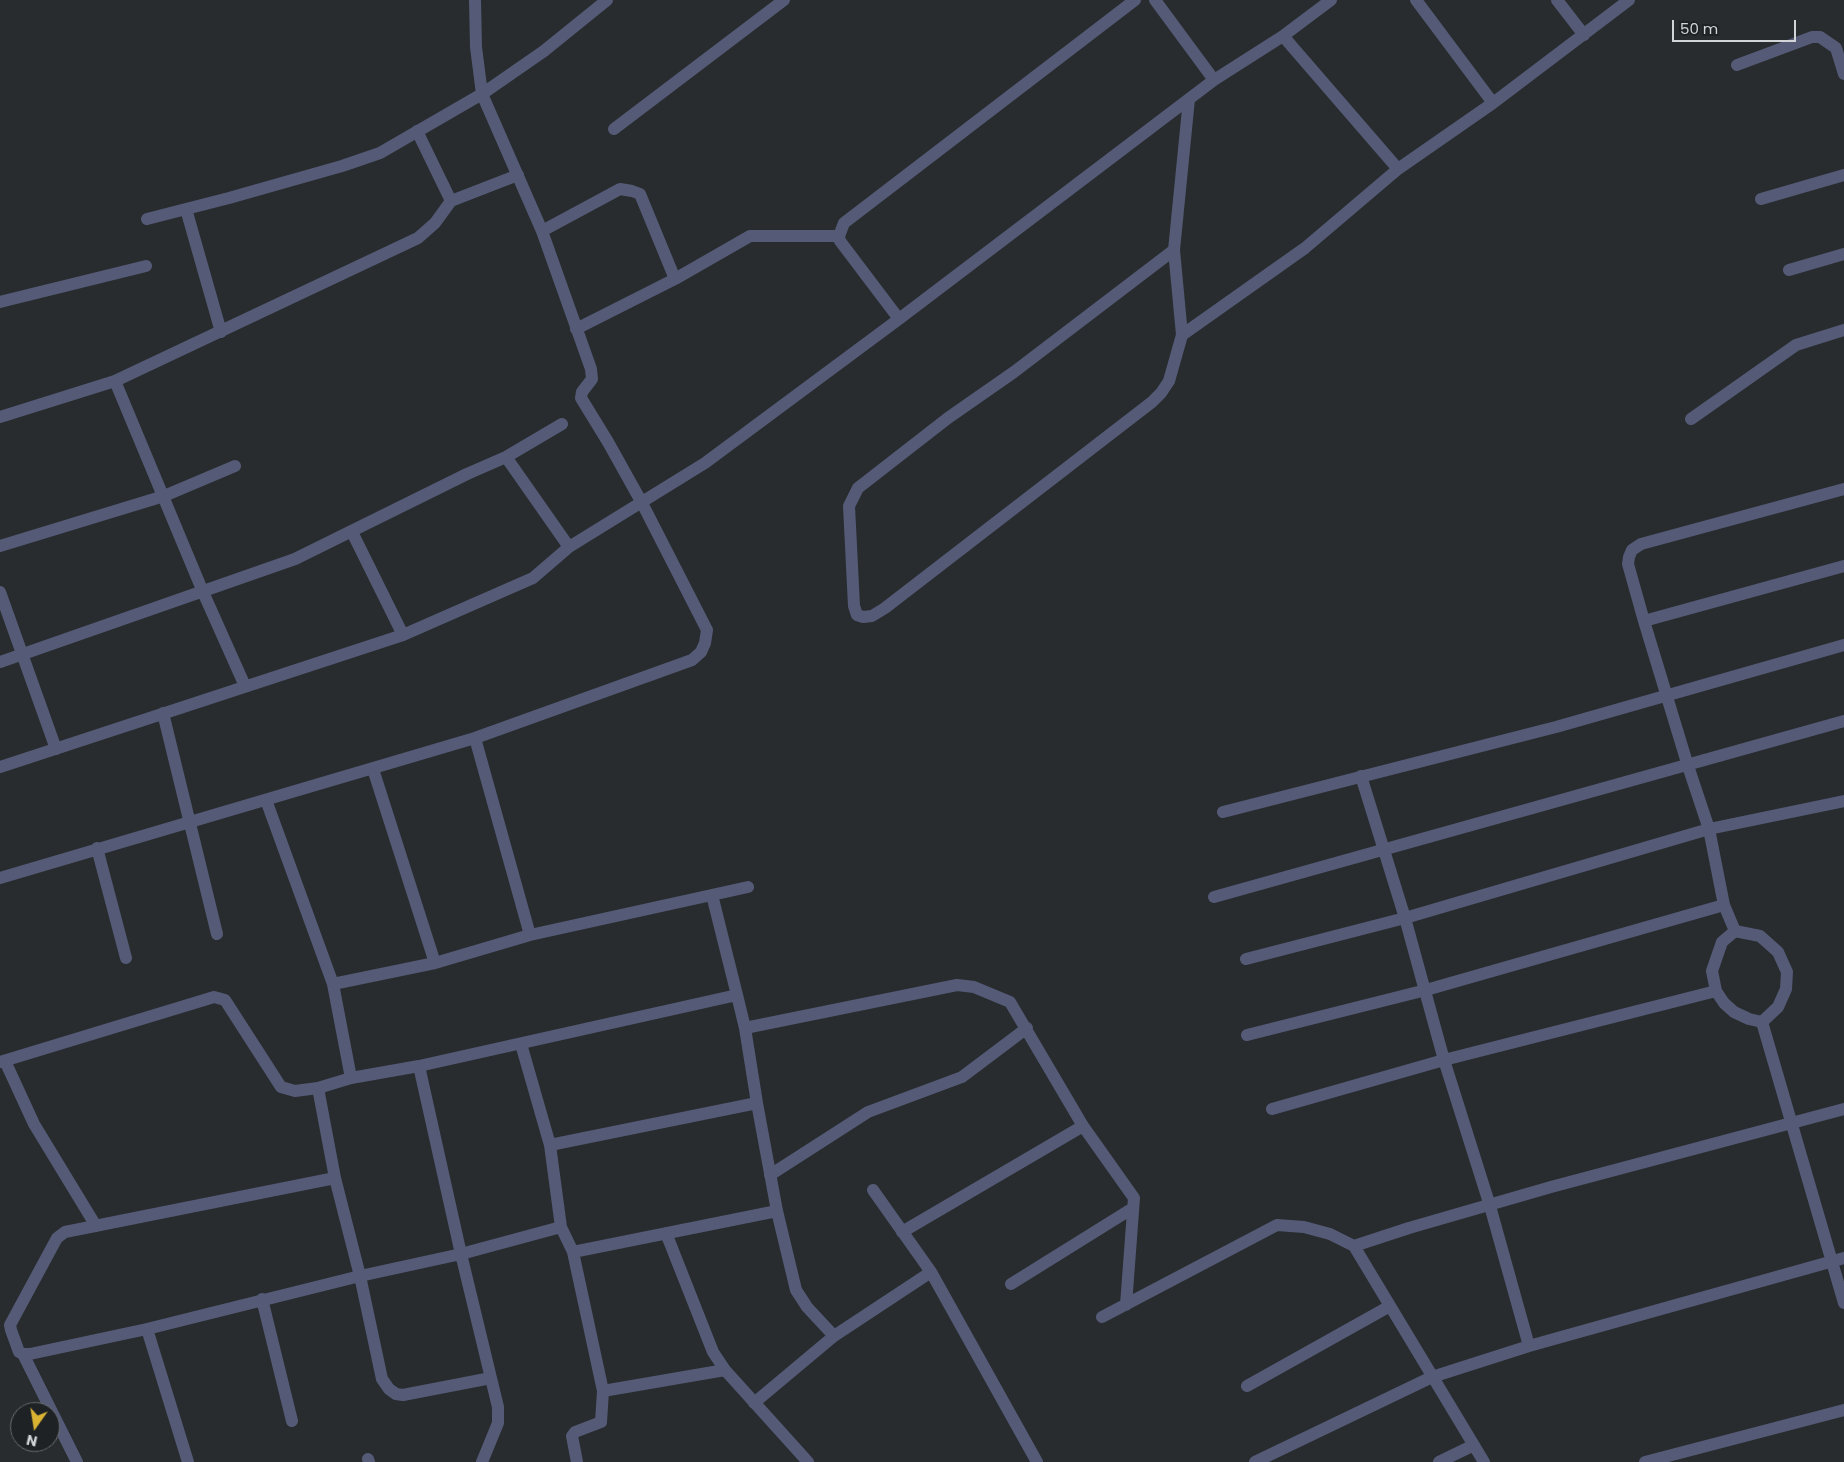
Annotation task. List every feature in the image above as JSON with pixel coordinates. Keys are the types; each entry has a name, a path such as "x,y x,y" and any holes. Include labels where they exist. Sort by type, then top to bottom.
{"street":[{"path":"0,878 475,738 692,660 701,652 707,630 642,503 581,398 582,392 591,382 592,375 542,231 482,94 476,47 475,0"},
{"path":"147,219 342,166 380,153 482,94 544,51 607,0"},
{"path":"614,129 784,0"},
{"path":"899,319 840,241 839,236 844,223 1135,0"},
{"path":"1154,0 1214,80"},
{"path":"0,767 403,636 532,578 569,547 642,503 712,457 899,319 1214,80 1284,36 1331,0"},
{"path":"1416,0 1493,103"},
{"path":"1556,0 1584,35"},
{"path":"1182,335 1305,248 1398,169 1493,103 1629,0"},
{"path":"1284,36 1398,169"},
{"path":"1737,66 1812,37 1820,37 1836,48 1844,74"},
{"path":"1174,250 1014,372 948,418 858,488 849,506 854,606 857,615 863,617 872,616 885,608 1161,394 1169,381 1182,335 1174,250 1189,99"},
{"path":"417,131 451,201"},
{"path":"0,416 115,382 418,238 436,224 451,201 518,175"},
{"path":"1761,199 1844,175"},
{"path":"542,231 620,188 632,190 640,194 675,279"},
{"path":"186,209 221,332"},
{"path":"576,329 675,279 750,236 839,236"},
{"path":"1789,270 1844,254"},
{"path":"0,302 146,266"},
{"path":"1691,419 1796,345 1844,330"},
{"path":"115,382 246,686"},
{"path":"0,662 295,559 506,456 562,424"},
{"path":"506,456 569,547"},
{"path":"0,546 164,496 235,466"},
{"path":"1735,931 1724,905 1709,830 1628,564 1632,550 1641,544 1844,489"},
{"path":"352,532 403,636"},
{"path":"1644,621 1844,566"},
{"path":"0,592 56,749"},
{"path":"1223,812 1556,727 1844,645"},
{"path":"163,713 191,821 217,934"},
{"path":"1214,897 1385,851 1844,721"},
{"path":"475,738 530,935"},
{"path":"373,769 435,963"},
{"path":"1360,776 1385,851 1426,990 1444,1060 1490,1206 1528,1346"},
{"path":"266,800 333,984 351,1078"},
{"path":"1246,959 1405,918 1709,830 1844,801"},
{"path":"98,848 126,958"},
{"path":"333,984 435,963 530,935 748,887"},
{"path":"712,895 745,1028 756,1103 777,1211 796,1290 807,1307 834,1336"},
{"path":"1247,1035 1426,990 1724,905"},
{"path":"1735,931 1722,942 1712,970 1716,992 1734,1012 1749,1019 1762,1022"},
{"path":"1735,931 1760,936 1778,952 1787,972 1786,989 1778,1008 1762,1022"},
{"path":"745,1028 957,985 974,987 1010,1002 1083,1126 1134,1198 1126,1305"},
{"path":"1272,1108 1444,1060 1716,992"},
{"path":"96,1226 34,1124 3,1061 214,997 225,1000 281,1087 295,1091 318,1088 351,1078 419,1066 521,1044 737,995"},
{"path":"1762,1022 1791,1124 1838,1259 1844,1303"},
{"path":"770,1175 868,1112 962,1077 1027,1028"},
{"path":"521,1044 550,1145 561,1227 573,1252 603,1391 601,1422 575,1432 572,1436 577,1462"},
{"path":"419,1066 460,1254 498,1407 498,1423 482,1462"},
{"path":"318,1088 335,1178 360,1276 382,1378 389,1389 396,1394 403,1395 491,1378"},
{"path":"550,1145 756,1103"},
{"path":"1354,1246 1551,1187 1844,1109"},
{"path":"902,1232 1083,1126"},
{"path":"77,1462 23,1354 19,1352 10,1325 57,1238 65,1232 335,1178"},
{"path":"874,1190 931,1272 1038,1462"},
{"path":"1011,1284 1133,1208"},
{"path":"573,1252 777,1211"},
{"path":"1102,1317 1277,1225 1304,1227 1330,1234 1354,1246 1484,1462"},
{"path":"23,1354 147,1329 262,1299 460,1254 561,1227"},
{"path":"666,1233 713,1352 725,1370 808,1462"},
{"path":"1255,1462 1432,1377 1528,1346 1838,1259"},
{"path":"754,1403 834,1336 931,1272"},
{"path":"262,1299 292,1421"},
{"path":"1247,1386 1390,1306"},
{"path":"0,1320 14,1317"},
{"path":"147,1329 188,1462"},
{"path":"603,1391 725,1370"},
{"path":"1644,1462 1844,1410"},
{"path":"1439,1462 1474,1445"}]}
